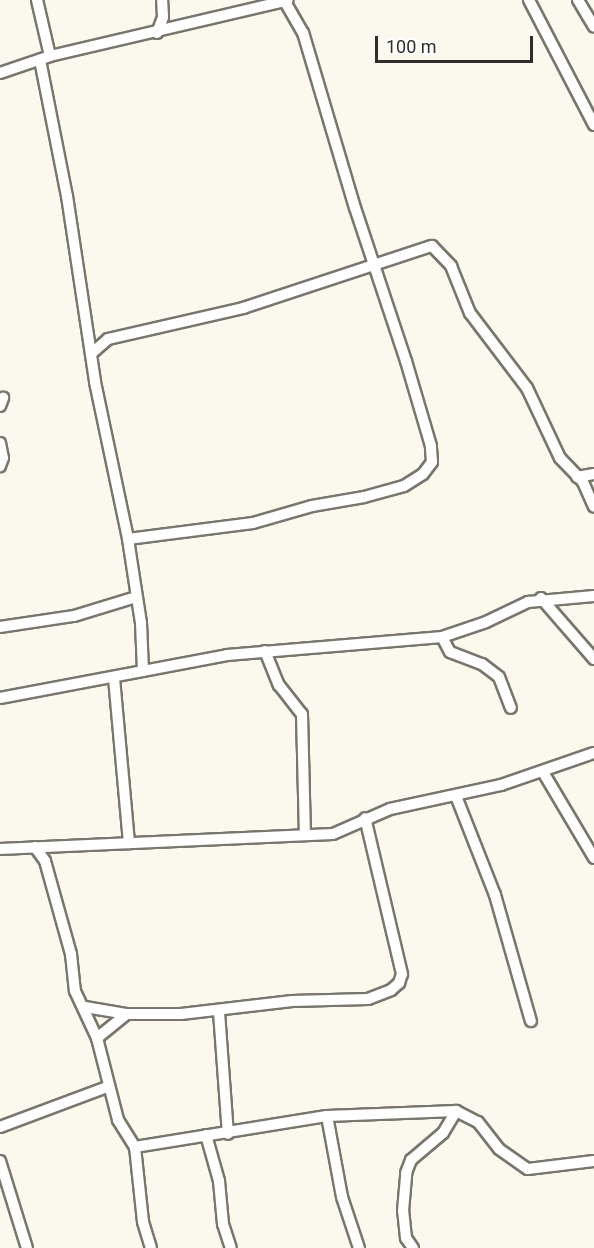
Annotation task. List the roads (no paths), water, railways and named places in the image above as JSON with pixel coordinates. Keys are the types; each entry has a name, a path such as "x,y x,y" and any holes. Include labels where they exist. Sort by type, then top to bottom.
{"street":[{"path":"37,0 88,334 128,539 143,671"},
{"path":"157,33 163,17 162,0"},
{"path":"0,73 45,58 157,33 267,3 286,0 301,24 431,446 432,462 423,474 404,486 253,524 128,539"},
{"path":"529,0 594,125"},
{"path":"578,0 594,27"},
{"path":"163,17 176,28"},
{"path":"88,334 108,339 243,308 425,247 435,247 444,255 458,276 470,313 526,388 560,458 577,477 594,507"},
{"path":"92,353 108,339"},
{"path":"0,442 3,458 0,466"},
{"path":"577,477 594,474"},
{"path":"0,698 265,651 442,637 541,598 594,596"},
{"path":"0,627 74,616 136,597"},
{"path":"541,598 594,659"},
{"path":"442,637 450,652 482,664 499,677 511,708"},
{"path":"265,651 279,685 302,714 305,834"},
{"path":"114,678 129,843"},
{"path":"0,849 129,843 190,843 251,835 343,832 365,818 543,772 594,753"},
{"path":"543,772 594,858"},
{"path":"456,796 495,895 531,1022"},
{"path":"85,1007 127,1014 219,1012 292,1001 368,999 399,984 402,974 365,818"},
{"path":"45,861 51,846"},
{"path":"35,847 45,861 71,954 75,991 85,1007 97,1038 107,1087 118,1120 135,1147 143,1222 151,1248"},
{"path":"219,1012 228,1134"},
{"path":"97,1038 127,1014"},
{"path":"0,1127 107,1087"},
{"path":"135,1147 206,1135 228,1134 327,1116 456,1111 478,1122 499,1149 528,1169 594,1161"},
{"path":"413,1248 406,1238 403,1211 406,1173 411,1160 443,1133 456,1111"},
{"path":"327,1116 342,1197 359,1248"},
{"path":"206,1135 219,1181 223,1224 231,1248"},
{"path":"0,1161 27,1248"}]}
